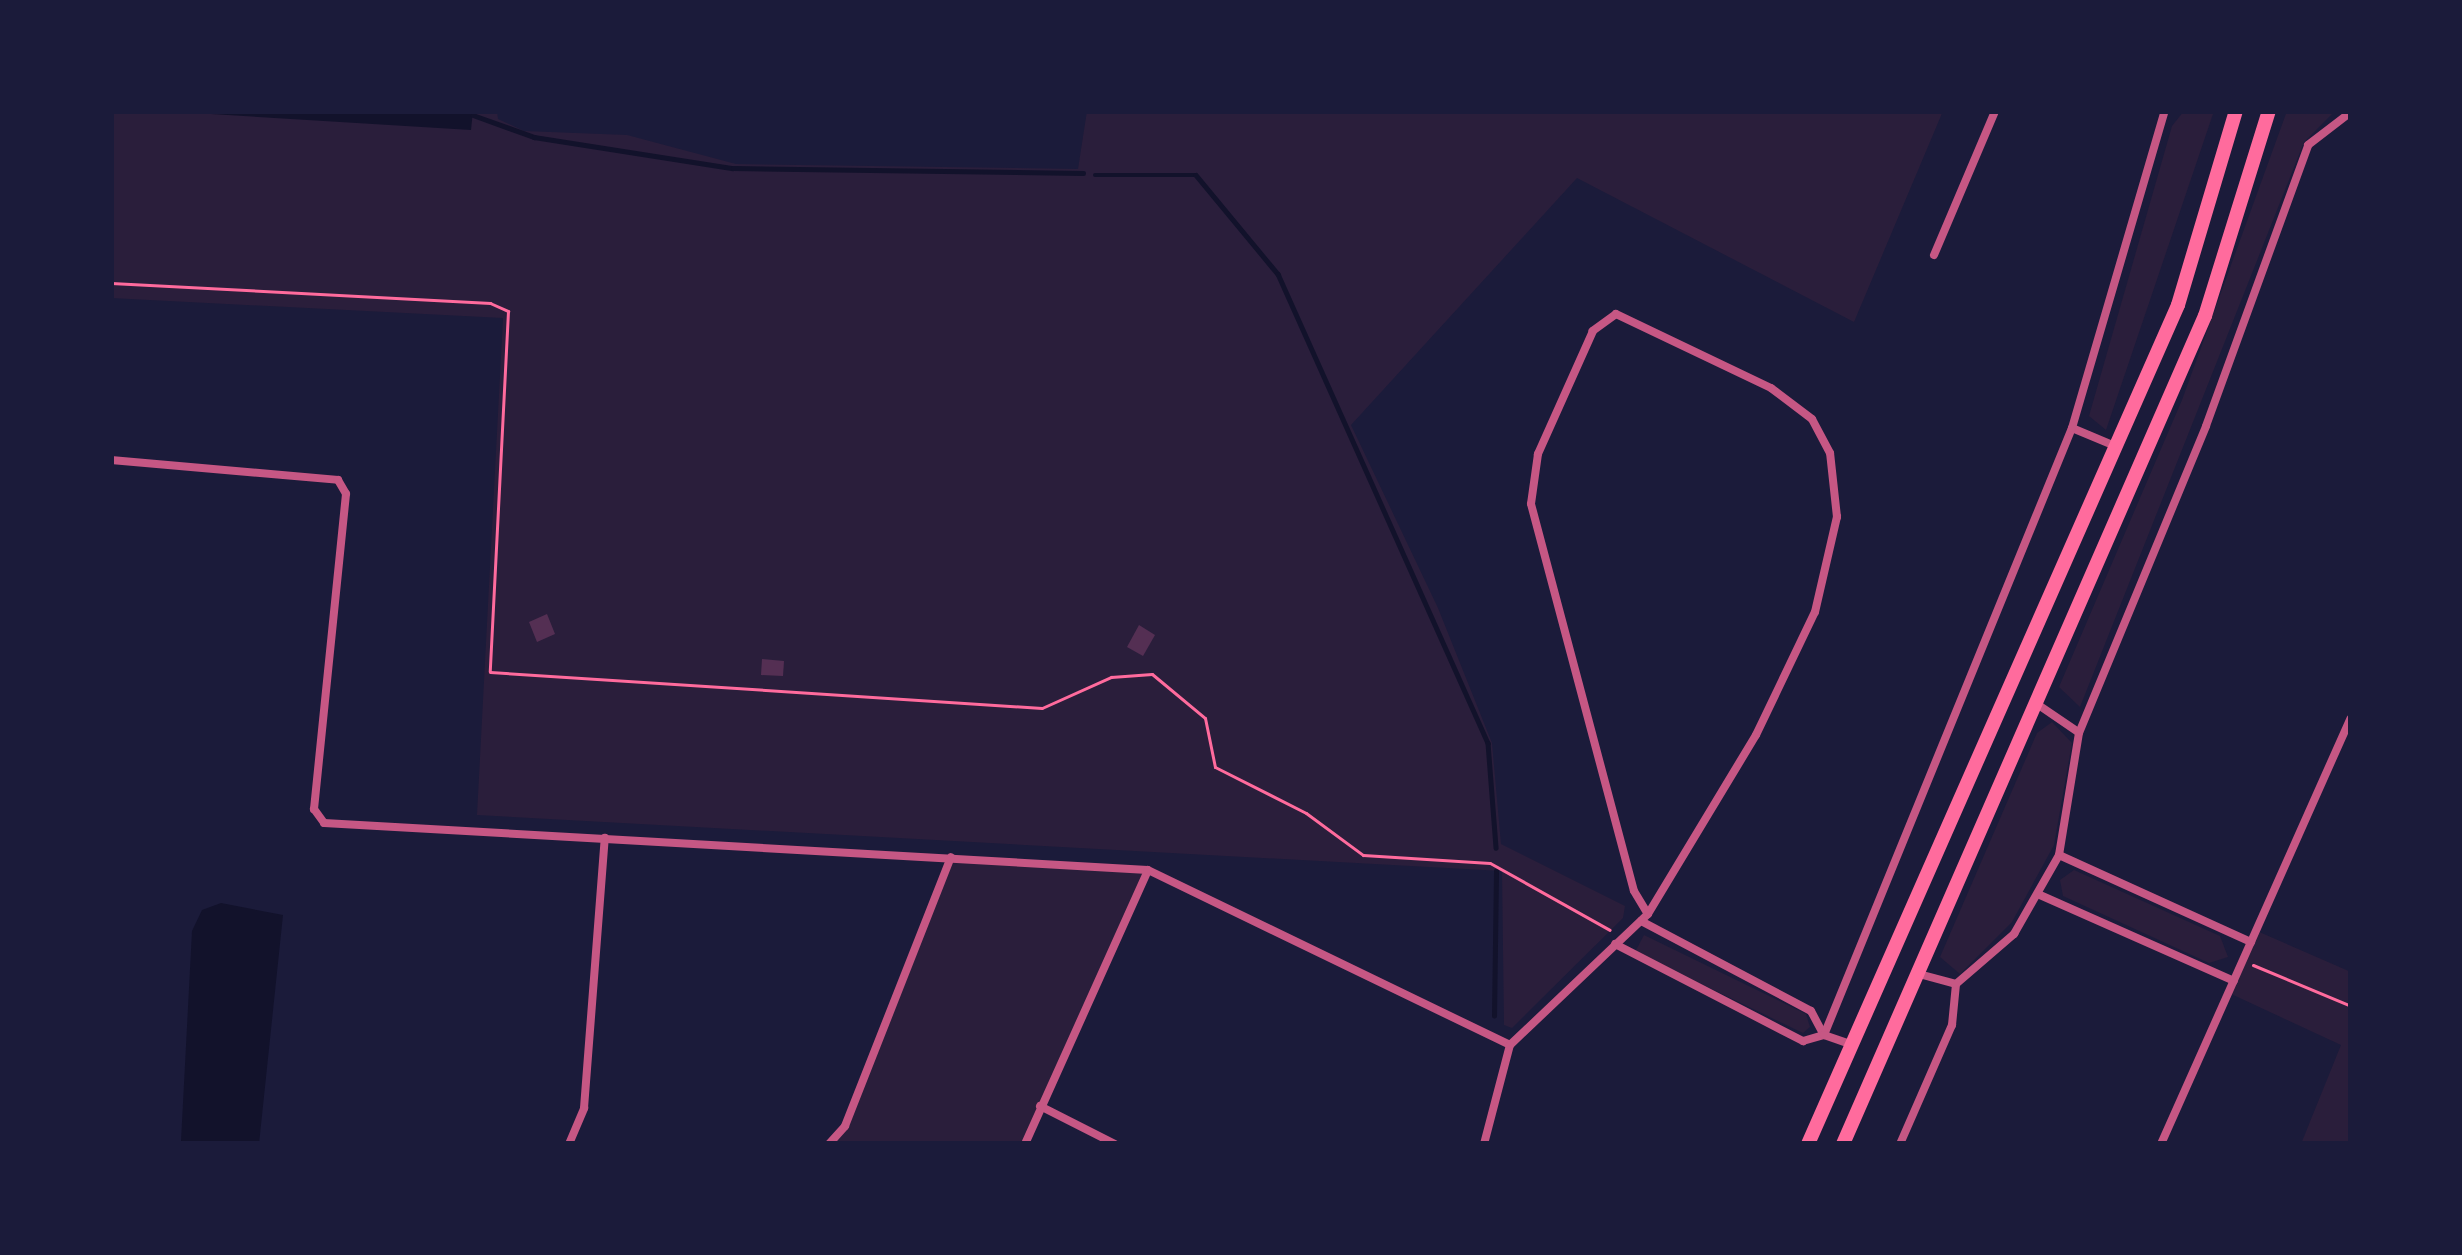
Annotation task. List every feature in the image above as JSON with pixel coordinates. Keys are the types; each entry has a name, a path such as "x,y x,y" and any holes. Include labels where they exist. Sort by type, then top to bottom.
{"highway":[{"path":"1808,1144 2178,304 2236,111"},
{"path":"1843,1144 2205,316 2269,112"}],"street":[{"path":"1934,255 1995,111"},
{"path":"1900,1144 1952,1025 1956,984 2014,934 2059,855 2079,733 2206,426 2308,146 2351,112"},
{"path":"1824,1035 2072,428 2164,113"},
{"path":"1484,1144 1510,1046 1644,918 1785,680 1829,566 1838,487 1822,435 1793,403 1607,315 1538,454 1531,505 1634,891 1644,918 1811,1010 1824,1035"},
{"path":"2072,428 2117,447"},
{"path":"111,460 338,480 346,494 319,820 1148,870 1510,1046"},
{"path":"2037,704 2079,733"},
{"path":"2161,1144 2351,718"},
{"path":"569,1144 584,1108 605,838"},
{"path":"2059,855 2251,942"},
{"path":"829,1144 845,1126 951,857"},
{"path":"1025,1144 1148,870"},
{"path":"2040,895 2234,981"},
{"path":"1618,942 1803,1041 1824,1035 1852,1045"},
{"path":"1919,974 1956,984"},
{"path":"1040,1106 1115,1144"}],"path":[{"path":"111,284 490,303 508,311 490,672 1042,708 1111,677 1152,674 1205,718 1215,767 1306,813 1363,855 1490,863 1618,942"},
{"path":"2243,961 2351,1006"}],"shaded area":[{"path":"111,111 497,111 498,119 524,131 627,135 736,164 1078,169 1087,111 1943,111 1854,322 1577,178 1351,425 1438,608 1492,743 1501,844 1625,906 1623,918 1512,1028 1504,1025 1502,871 477,815 503,318 111,298"},
{"path":"162,111 473,111 471,130"},
{"path":"2184,111 2214,111 2106,430 2089,416 2172,126"},
{"path":"2287,111 2335,111 2304,142 2080,707 2059,687 2182,400"},
{"path":"2052,722 2072,743 2054,845 2012,922 1960,974 1940,957 2037,733"},
{"path":"951,857 1148,870 1025,1144 829,1144 845,1126"},
{"path":"2074,870 2220,936 2228,957 2209,963 2063,896 2060,880"},
{"path":"221,903 283,915 259,1144 181,1141 192,931 202,910"},
{"path":"2257,931 2351,972 2351,1144 2301,1144 2341,1045 2229,993"},
{"path":"1644,935 1806,1014 1810,1027 1803,1033 1635,952"}],"building":[{"path":"547,614 555,634 537,642 529,622"},
{"path":"1139,625 1155,635 1143,656 1127,647"},
{"path":"762,659 784,661 783,676 761,675"}],"waterway":[{"path":"473,115 534,137 733,168 1083,173"},
{"path":"1095,175 1196,175 1278,274 1488,743 1496,848"},
{"path":"1494,1016 1496,871"}]}
